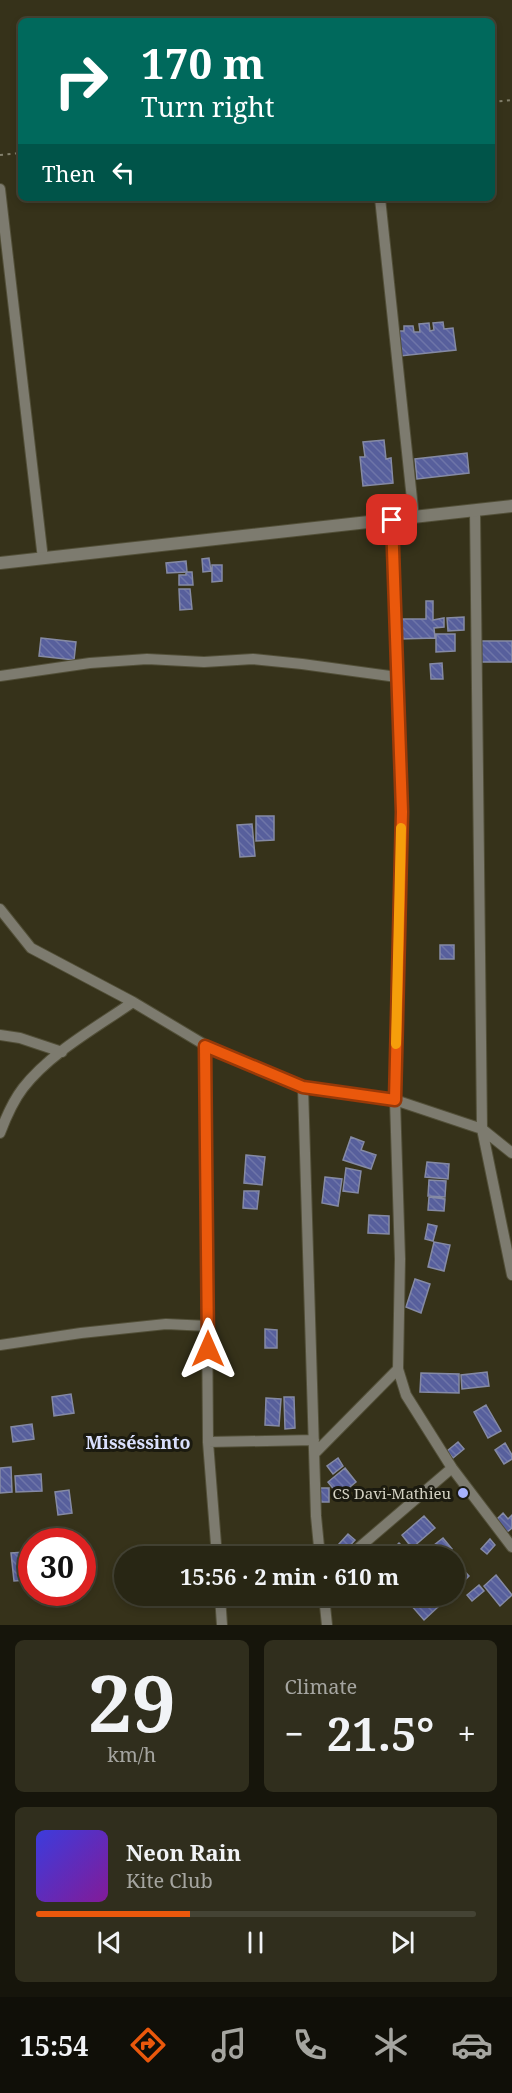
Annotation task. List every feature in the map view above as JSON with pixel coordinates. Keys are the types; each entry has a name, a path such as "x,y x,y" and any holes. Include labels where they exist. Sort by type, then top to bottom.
{"street":[{"path":"0,189 43,560"},
{"path":"380,201 414,518"},
{"path":"0,563 512,506"},
{"path":"475,511 482,1129 512,1275"},
{"path":"392,520 402,812 395,1100 400,1259 398,1369 406,1395 452,1468 512,1547"},
{"path":"0,676 90,663 147,659 204,662 253,659 397,677"},
{"path":"0,909 31,948 133,1002 205,1046 303,1087 395,1100 482,1129 512,1154"},
{"path":"0,1133 7,1114 22,1088 37,1072 133,1002"},
{"path":"0,1035 20,1038 62,1052"},
{"path":"205,1046 208,1442 216,1546"},
{"path":"303,1087 316,1516 319,1546"},
{"path":"0,1345 166,1324 208,1326"},
{"path":"315,1453 398,1369"},
{"path":"208,1442 314,1440"},
{"path":"361,1546 452,1468"},
{"path":"221,1606 222,1625"},
{"path":"325,1606 327,1625"}],"path":[{"path":"495,102 512,100"},
{"path":"0,155 18,153"}],"building":[{"path":"443,322 444,329 453,328 456,350 400,356 398,331 404,331 404,326 413,326 414,332 420,332 419,324 429,323 430,331 434,330 433,323"},
{"path":"384,440 386,459 391,458 393,483 363,486 360,457 365,457 363,442"},
{"path":"467,453 469,473 417,479 415,459"},
{"path":"209,558 211,571 203,572 202,559"},
{"path":"186,561 187,572 167,573 166,563"},
{"path":"212,565 222,565 222,581 212,582"},
{"path":"186,572 192,572 193,585 179,585 179,575 186,575"},
{"path":"179,589 190,589 192,609 180,610"},
{"path":"426,601 433,601 433,620 444,618 444,627 434,628 435,638 400,639 401,619 426,619"},
{"path":"464,617 464,630 448,631 447,618"},
{"path":"436,634 455,634 455,651 436,652"},
{"path":"41,638 76,642 74,660 39,656"},
{"path":"480,641 512,641 512,662 480,662"},
{"path":"442,663 443,679 431,679 430,664"},
{"path":"256,816 274,816 274,840 256,841"},
{"path":"252,824 255,856 240,857 237,825"},
{"path":"440,945 454,945 454,959 440,959"},
{"path":"351,1137 364,1142 361,1150 376,1155 371,1169 343,1160"},
{"path":"246,1155 265,1157 262,1185 244,1183"},
{"path":"427,1162 449,1164 448,1179 425,1177"},
{"path":"346,1168 361,1171 358,1193 343,1191"},
{"path":"325,1177 342,1179 338,1206 322,1203"},
{"path":"429,1180 446,1181 445,1197 428,1196"},
{"path":"244,1191 259,1191 257,1209 243,1208"},
{"path":"429,1197 445,1199 444,1211 428,1210"},
{"path":"369,1215 389,1216 389,1234 368,1233"},
{"path":"428,1224 437,1226 433,1241 425,1239"},
{"path":"434,1242 450,1245 444,1271 428,1267"},
{"path":"415,1279 430,1284 421,1313 406,1307"},
{"path":"265,1329 277,1330 277,1348 265,1348"},
{"path":"487,1372 489,1386 462,1389 461,1375"},
{"path":"421,1373 459,1374 459,1393 420,1392"},
{"path":"71,1394 74,1413 54,1416 52,1397"},
{"path":"284,1397 294,1397 295,1428 285,1429"},
{"path":"266,1398 281,1399 279,1426 265,1425"},
{"path":"486,1405 501,1431 488,1438 474,1412"},
{"path":"32,1424 34,1439 13,1442 11,1427"},
{"path":"458,1442 464,1449 453,1458 447,1451"},
{"path":"505,1443 512,1459 504,1464 495,1450"},
{"path":"338,1458 343,1466 333,1474 327,1466"},
{"path":"11,1467 12,1492 0,1493 0,1468"},
{"path":"345,1468 356,1482 339,1496 328,1482"},
{"path":"41,1474 42,1491 16,1492 15,1476"},
{"path":"320,1488 329,1488 329,1502 320,1502"},
{"path":"69,1490 72,1513 58,1515 55,1492"},
{"path":"503,1513 508,1519 512,1515 512,1528 507,1532 496,1520"},
{"path":"424,1516 435,1528 414,1546 410,1546 402,1535"},
{"path":"348,1534 355,1540 350,1546 339,1544"},
{"path":"443,1538 450,1546 435,1546"},
{"path":"490,1539 495,1545 487,1554 481,1549"},
{"path":"18,1552 18,1581 14,1581 11,1553"},
{"path":"496,1575 512,1595 500,1606 484,1586"},
{"path":"479,1585 484,1591 472,1601 467,1595"},
{"path":"412,1606 437,1606 438,1607 424,1620"}],"slow traffic":[{"path":"396,1044 401,828"}],"place":[{"name":"CS Davi-Mathieu","path":"463,1493"}],"district":[{"name":"Misséssinto","path":"138,1442"}],"route":[{"path":"208,1349 205,1046 303,1087 395,1100 402,812 392,520"}]}
